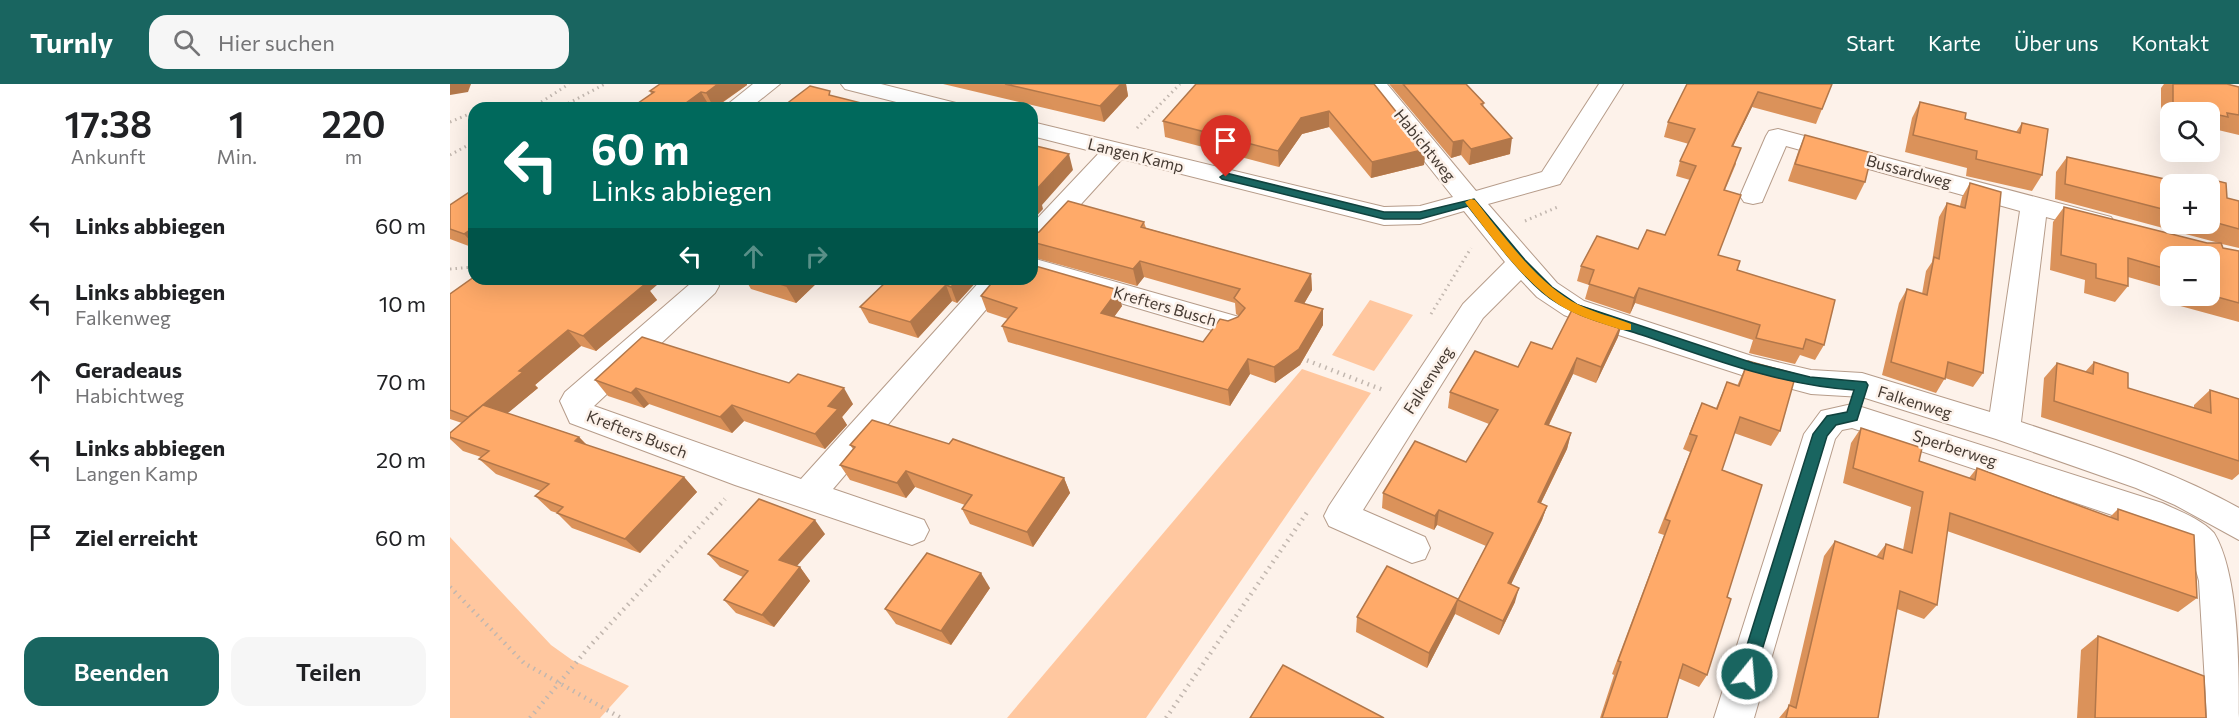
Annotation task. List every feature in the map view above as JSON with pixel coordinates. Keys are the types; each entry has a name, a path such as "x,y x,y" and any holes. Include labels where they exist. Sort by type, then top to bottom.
{"street":[{"path":"743,102 768,84"},
{"path":"853,84 924,102"},
{"name":"Habichtweg","path":"1375,84 1521,263"},
{"name":"Langen Kamp","path":"1038,130 1384,216 1420,215 1551,178 1611,84"},
{"name":"Bussardweg","path":"1753,196 1778,135 2125,230"},
{"path":"1038,234 1116,150"},
{"path":"2004,429 2034,206"},
{"name":"Falkenweg","path":"1413,548 1341,516 1473,311 1521,263 1556,296 1574,308 1604,320 1810,382 1857,401 2004,429 2148,478 2187,495 2239,525"},
{"name":"Krefters Busch","path":"1038,269 1229,324"},
{"name":"Krefters Busch","path":"705,285 576,401 582,414 747,476 808,494 912,530"},
{"path":"808,494 993,285"},
{"path":"1734,718 1820,434 1832,420 1857,401"},
{"name":"Sperberweg","path":"1857,401 2119,502 2179,527 2201,543 2213,562 2217,581 2228,718"}],"path":[{"path":"541,102 569,84"},
{"path":"571,102 605,84"},
{"path":"1116,150 1180,84"},
{"path":"450,122 468,114"},
{"path":"450,155 468,145"},
{"path":"450,269 468,268"},
{"path":"1294,356 1384,390"},
{"path":"530,718 560,685 589,647 747,476"},
{"path":"450,587 524,663 621,718"}],"shaded area":[{"path":"1370,300 1413,315 1374,371 1332,355"},
{"path":"1302,369 1371,393 1146,718 1007,718"},
{"path":"450,537 551,645 572,660 629,686 600,718 450,718"}],"building":[{"path":"660,84 718,84 687,102 640,102 654,92 650,91"},
{"path":"1005,84 1121,84 1100,106"},
{"path":"1196,84 1374,84 1426,149 1372,162 1329,111 1301,118 1278,151 1163,121"},
{"path":"1403,84 1466,84 1512,138 1471,149 1463,140 1453,142"},
{"path":"1687,84 1832,84 1822,109 1758,92 1732,146 1741,148 1724,190 1741,195 1718,255 1740,261 1737,270 1835,300 1824,345 1806,339 1803,349 1756,338 1760,325 1639,288 1634,298 1589,284 1594,270 1581,266 1597,236 1638,249 1647,230 1665,235 1696,166 1680,161 1695,129 1668,122"},
{"path":"2173,84 2227,84 2239,87 2239,115 2227,113 2228,117 2220,115 2220,102 2173,102"},
{"path":"810,86 830,91 829,95 857,102 789,102"},
{"path":"1920,102 1966,113 1965,119 2020,133 2022,123 2048,129 2042,175 1976,159 1977,151 1913,135"},
{"path":"1805,135 1872,153 1865,182 1795,164"},
{"path":"1038,146 1069,154 1038,188"},
{"path":"2067,157 2160,178 2160,208 2065,184"},
{"path":"2220,182 2226,183 2227,198 2239,201 2239,229 2220,224"},
{"path":"1970,183 2001,192 1983,373 1948,362 1945,379 1891,362 1907,289 1927,295 1934,257 1939,259 1947,203 1965,208"},
{"path":"468,193 468,231 464,234 450,229 450,205"},
{"path":"1068,201 1144,222 1141,227 1311,274 1295,301 1323,309 1299,349 1274,367 1248,359 1228,390 1002,326 1017,308 981,296 990,285 1038,285 1038,267 1118,290 1101,313 1203,342 1220,319 1228,321 1238,317 1245,308 1234,298 1240,289 1140,261 1133,269 1038,244 1039,232"},
{"path":"2064,207 2160,231 2160,234 2171,234 2207,243 2221,243 2223,248 2239,251 2239,303 2220,298 2220,246 2160,246 2160,267 2128,258 2128,286 2096,278 2096,264 2061,255"},
{"path":"468,281 468,285 644,285 583,336 568,330 519,371 523,372 468,417 450,410 450,294"},
{"path":"883,285 946,285 910,322 860,307"},
{"path":"1575,304 1623,321 1601,367 1577,358 1545,424 1571,433 1538,502 1547,506 1508,583 1519,588 1503,621 1458,600 1493,533 1439,510 1435,516 1383,493 1415,441 1466,462 1498,410 1450,392 1475,351 1518,367 1531,342 1552,349"},
{"path":"642,337 789,383 798,374 844,388 828,406 838,409 815,434 732,405 720,417 636,388 631,393 595,380"},
{"path":"1748,361 1796,374 1780,431 1740,417 1722,470 1762,485 1727,597 1731,599 1707,675 1683,664 1667,718 1602,718 1621,662 1618,661 1670,521 1665,519 1697,436 1690,434 1702,403 1717,409 1727,382 1739,386"},
{"path":"2094,362 2128,373 2128,388 2211,413 2210,390 2239,399 2239,461 2054,401 2057,363 2093,374"},
{"path":"483,405 579,437 575,441 684,477 625,539 557,513 563,507 535,496 549,484 479,459 489,451 450,437 450,433"},
{"path":"872,420 949,444 953,439 1064,478 1027,532 962,509 972,495 906,471 897,483 840,465 855,447 850,445"},
{"path":"1861,428 1922,448 1919,461 1975,480 1977,468 2118,520 2118,509 2194,535 2197,598 1950,513 1937,605 1900,591 1878,718 1786,718 1789,705 1796,708 1835,541 1883,559 1886,544 1912,553 1923,492 1853,468"},
{"path":"759,499 815,520 779,560 800,567 762,615 724,600 748,571 708,554"},
{"path":"927,553 981,573 941,631 885,609"},
{"path":"1387,566 1458,599 1429,653 1357,617"},
{"path":"2098,636 2204,676 2206,718 2095,718"},
{"path":"1283,665 1384,718 1250,718"}],"slow traffic":[{"path":"1471,202 1495,234 1547,290 1574,308 1627,327"}],"route":[{"path":"1226,177 1384,216 1420,215 1470,201 1495,234 1547,290 1574,308 1604,320 1751,367 1810,382 1844,382 1862,385 1852,416 1832,420 1820,434 1747,674"}]}
